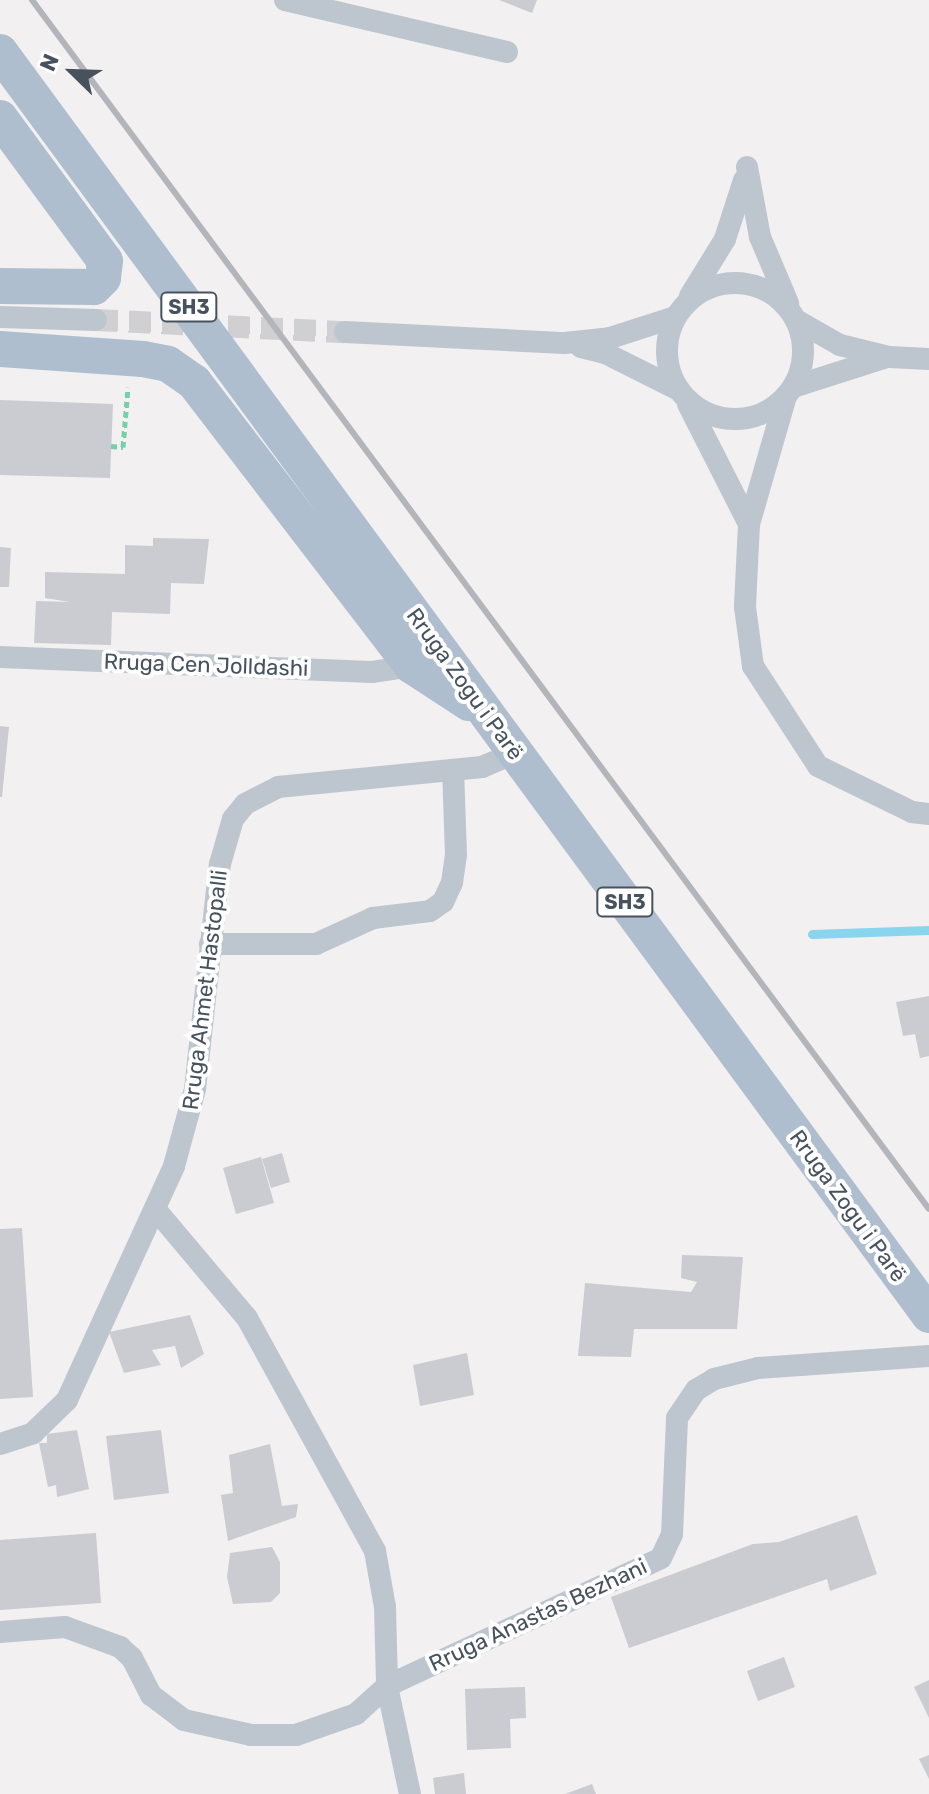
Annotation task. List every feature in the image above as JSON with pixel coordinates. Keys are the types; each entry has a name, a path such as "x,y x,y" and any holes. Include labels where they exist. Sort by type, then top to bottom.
{"main road":[{"name":"Rruga Zogu i Parë","path":"0,52 929,1315"},
{"path":"0,118 105,261 103,278 94,287 0,286"},
{"path":"0,349 131,358 168,364 194,382 412,666 485,712"}],"street":[{"path":"285,0 507,52"},
{"path":"749,524 667,362 680,310 725,239 747,167 760,237 794,316 803,353 749,524 745,607 753,666 818,766 912,812 929,814"},
{"path":"345,332 565,343 610,338 680,310 710,287 740,282 778,296 794,316 840,345 889,357 929,359"},
{"path":"0,317 96,320"},
{"path":"565,343 605,353 682,394 699,410 735,419 754,417 790,392 889,357"},
{"name":"Rruga Cen Jolldashi","path":"0,657 372,672 412,666"},
{"name":"Rruga Ahmet Hastopalli","path":"0,1444 33,1433 67,1400 156,1210 188,1124 195,1089 225,839 245,804 278,787 497,764 515,753"},
{"path":"210,944 316,944 373,918 430,911 443,902 456,855 453,770"},
{"path":"156,1210 247,1318 375,1551 385,1607 387,1686 410,1794"},
{"name":"Rruga Anastas Bezhani","path":"0,1632 65,1627 109,1642 132,1658 151,1695 184,1720 239,1734 296,1735 356,1714 387,1686 661,1558 672,1534 677,1418 696,1390 714,1379 758,1368 929,1356"}],"path":[{"path":"111,446 123,447 131,358"}],"building":[{"path":"499,0 537,0 532,13"},
{"path":"0,400 113,404 110,478 0,475"},
{"path":"153,538 209,539 204,584 171,583 170,614 112,612 111,645 34,643 36,601 70,602 45,598 45,572 125,574 125,545 153,546"},
{"path":"0,547 11,548 9,587 0,587"},
{"path":"0,726 9,727 2,797 0,797"},
{"path":"929,996 929,1056 920,1058 915,1034 903,1036 896,1002"},
{"path":"282,1153 290,1182 271,1188 262,1159"},
{"path":"261,1157 274,1203 236,1214 223,1168"},
{"path":"22,1228 33,1397 0,1399 0,1229"},
{"path":"682,1255 743,1257 737,1329 634,1329 631,1357 578,1356 585,1283 691,1292 697,1282 681,1278"},
{"path":"190,1315 204,1354 181,1368 175,1346 152,1350 161,1365 124,1373 109,1332"},
{"path":"467,1353 474,1395 420,1406 413,1365"},
{"path":"77,1430 89,1489 57,1497 56,1485 48,1487 39,1443 47,1443 47,1434"},
{"path":"161,1430 169,1493 114,1500 106,1436"},
{"path":"270,1444 282,1506 298,1504 296,1517 228,1541 221,1495 233,1493 229,1455"},
{"path":"857,1515 877,1574 830,1591 827,1579 629,1648 611,1597 753,1544 779,1542"},
{"path":"96,1533 101,1603 0,1610 0,1540"},
{"path":"272,1547 280,1562 280,1593 271,1602 233,1604 227,1577 230,1553"},
{"path":"784,1657 795,1687 758,1701 747,1671"},
{"path":"929,1680 929,1718 914,1687"},
{"path":"525,1687 526,1718 510,1719 511,1748 467,1750 465,1689"},
{"path":"929,1755 929,1779 919,1759"},
{"path":"464,1773 466,1794 435,1794 433,1778"},
{"path":"592,1784 596,1794 565,1794"}],"waterway":[{"path":"812,934 929,930"}],"tunnel":[{"path":"96,320 345,332"}],"railway":[{"path":"32,0 929,1209"}]}
